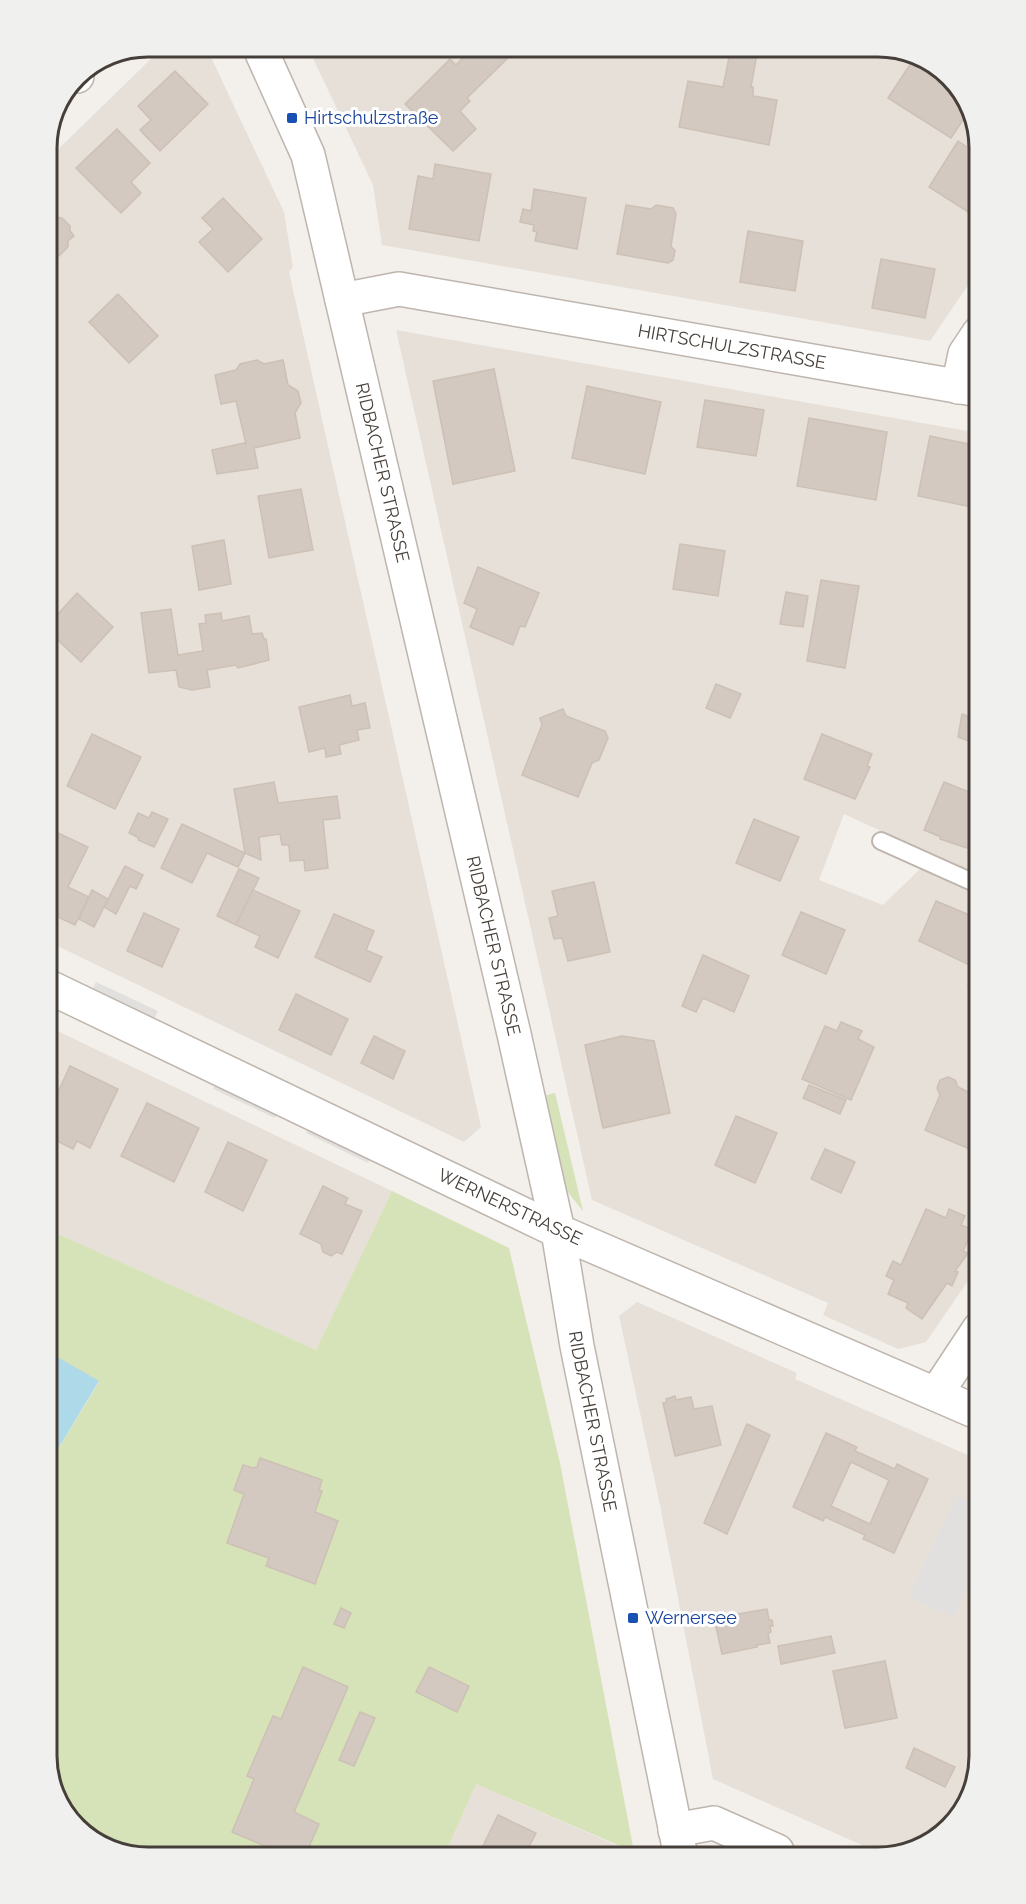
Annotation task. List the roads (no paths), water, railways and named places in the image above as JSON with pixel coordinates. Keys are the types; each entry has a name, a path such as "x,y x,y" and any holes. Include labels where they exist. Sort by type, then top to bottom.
{"street":[{"name":"RIDBACHER STRASSE","path":"263,57 308,155 516,1046 558,1231 577,1346 677,1841"},
{"name":"HIRTSCHULZSTRASSE","path":"342,300 399,289 969,388"},
{"path":"969,348 965,354 969,388"},
{"name":"WERNERSTRASSE","path":"57,991 558,1231 969,1408"},
{"path":"936,1394 969,1345"},
{"path":"677,1841 714,1823 768,1847"}],"lane":[{"path":"881,842 969,880"}],"water":[{"path":"57,1357 99,1381 57,1450"}],"place":[{"name":"Hirtschulzstraße","path":"292,118"},
{"name":"Wernersee","path":"633,1618"}]}
